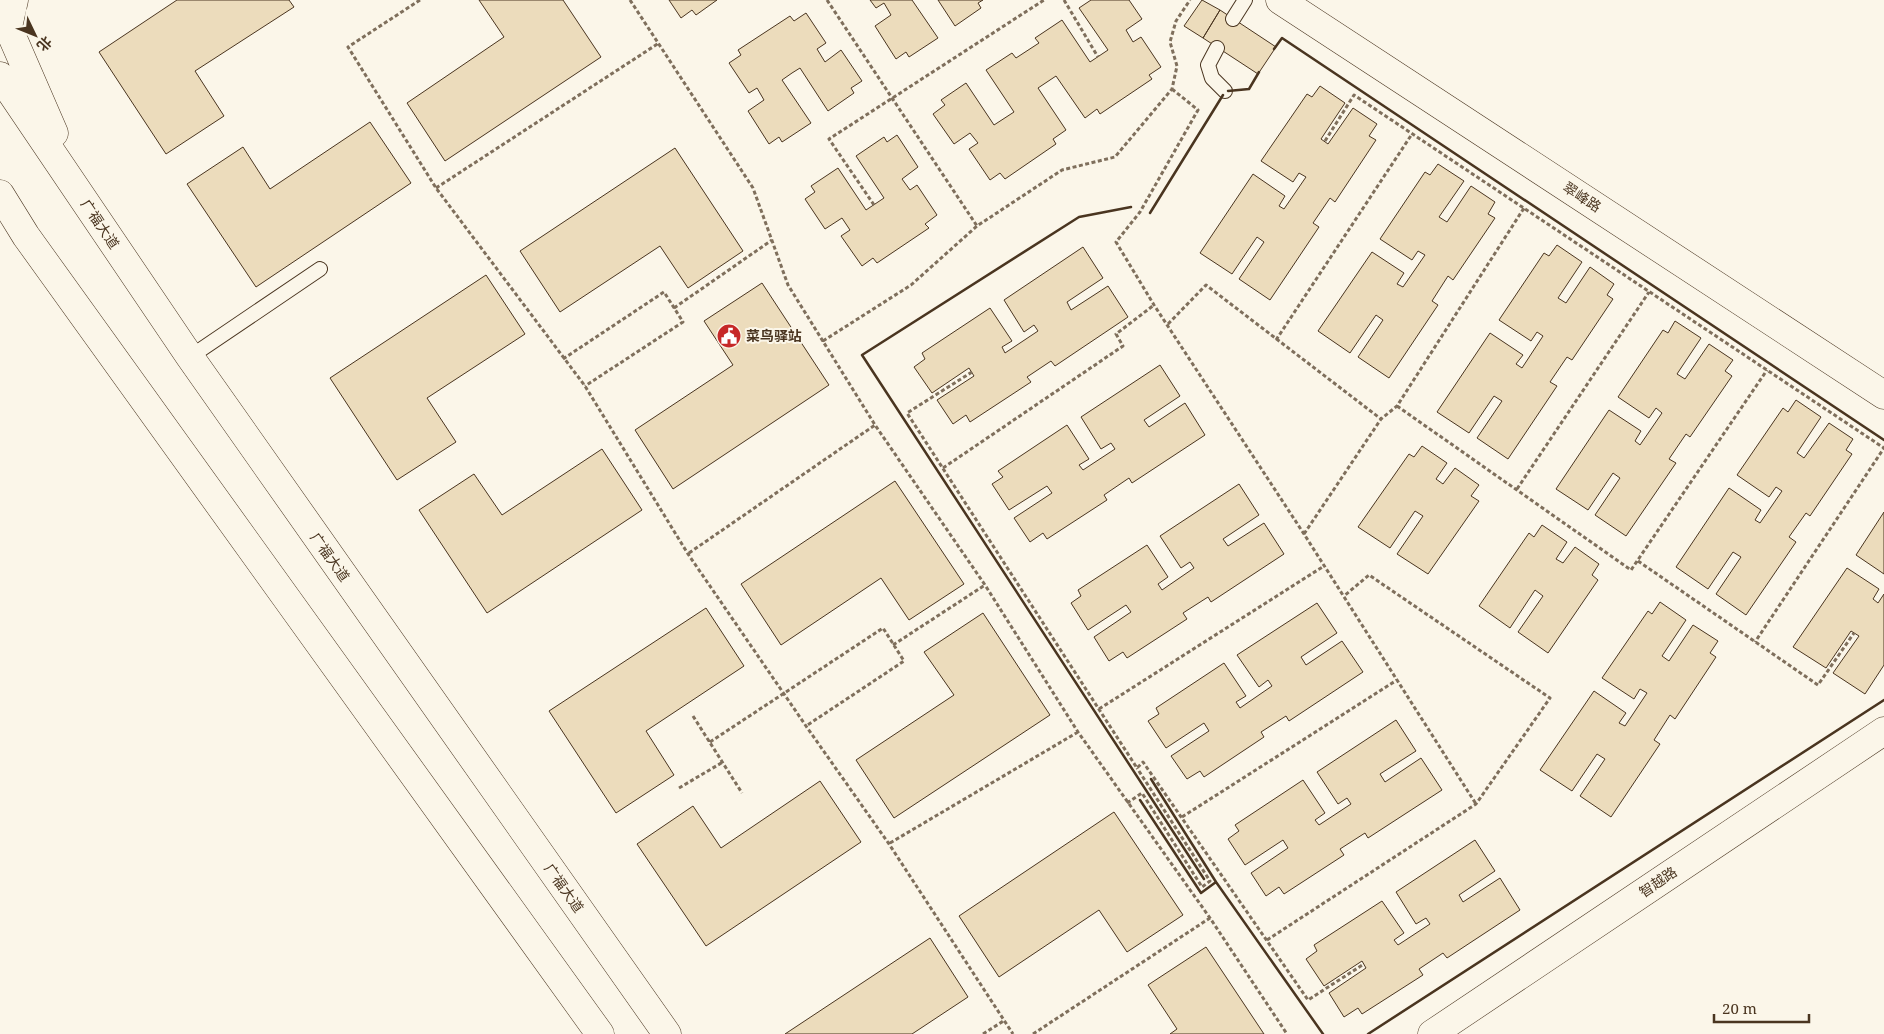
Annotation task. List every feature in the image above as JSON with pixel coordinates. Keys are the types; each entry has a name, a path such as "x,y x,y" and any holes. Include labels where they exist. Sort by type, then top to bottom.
{"main road":[{"path":"14,0 8,28 82,197"},
{"name":"翠峰路","path":"1280,0 1884,395"},
{"name":"广福大道","path":"0,76 190,357 667,1034"},
{"path":"0,194 26,236 600,1034"},
{"path":"0,206 26,236"},
{"name":"智越路","path":"1432,1034 1884,731"}],"lane":[{"path":"1234,19 1245,0"},
{"path":"1218,48 1208,65 1212,78 1225,92"},
{"path":"190,357 320,269"}],"path":[{"path":"420,0 348,47 436,188 585,386 688,554 889,844 1013,1034"},
{"path":"630,0 754,188 788,285 875,425 985,585 1078,732 1210,918 1287,1034"},
{"path":"827,0 977,226"},
{"path":"874,206 829,139 1044,0"},
{"path":"1064,0 1098,57"},
{"path":"823,341 911,285 977,226 1062,170 1115,157 1172,89 1177,66 1170,42 1176,21 1190,0"},
{"path":"436,188 660,43"},
{"path":"1172,89 1198,110 1140,212 1116,242 1154,306 1168,324 1304,534 1476,804"},
{"path":"1325,141 1354,95 1884,448 1756,642"},
{"path":"1276,340 1412,134"},
{"path":"1304,534 1381,419 1397,406 1524,208"},
{"path":"674,308 772,240"},
{"path":"1168,324 1206,285 1381,419"},
{"path":"563,359 664,292 683,322 585,386"},
{"path":"1517,489 1649,292"},
{"path":"943,468 1123,346 1116,334 1154,306"},
{"path":"1397,406 1631,570 1767,370"},
{"path":"972,372 907,413 1210,881 1202,887 1142,793 1128,804"},
{"path":"688,554 875,425"},
{"path":"1638,561 1818,685 1854,633"},
{"path":"1099,709 1324,566"},
{"path":"1266,940 1476,804 1550,698 1369,575 1344,596"},
{"path":"893,645 985,585"},
{"path":"710,742 882,628 904,661 806,726"},
{"path":"1182,817 1397,680"},
{"path":"693,716 742,792"},
{"path":"889,844 1078,732"},
{"path":"679,788 723,762"},
{"path":"1136,768 1143,762 1308,1000 1364,964"},
{"path":"1033,1034 1210,918"},
{"path":"983,1034 1004,1020"}],"building":[{"path":"177,0 289,0 294,7 195,71 224,116 166,154 99,52"},
{"path":"479,0 563,0 601,57 445,161 407,103 504,37"},
{"path":"669,0 717,0 696,15 692,10 681,18"},
{"path":"870,0 912,0 938,38 909,57 906,52 896,59 875,26 891,15 884,3 876,8"},
{"path":"938,0 983,0 978,3 981,8 955,26"},
{"path":"1091,0 1129,0 1142,19 1126,30 1133,42 1141,37 1161,67 1149,75 1152,79 1100,114 1097,109 1085,118 1056,76 1038,88 1066,130 1053,139 1056,144 1005,179 1000,173 990,180 969,149 978,143 970,133 954,144 933,114 945,105 941,100 966,83 994,125 1014,112 986,70 1012,53 1016,58 1039,43 1035,38 1062,20 1090,62 1108,50 1079,8"},
{"path":"1202,0 1220,10 1203,38 1184,26"},
{"path":"1220,10 1276,47 1258,74 1203,38"},
{"path":"806,13 826,43 817,49 825,62 841,50 862,81 851,88 854,93 828,111 800,68 792,73 782,80 811,123 782,142 779,137 769,144 748,111 764,100 757,88 749,93 729,63 741,55 738,50 790,16 794,21"},
{"path":"1320,86 1345,103 1321,139 1328,144 1353,108 1377,124 1369,136 1376,140 1335,202 1330,198 1313,223 1319,227 1270,300 1239,279 1264,242 1257,237 1232,274 1200,253 1253,174 1285,196 1279,206 1284,209 1306,177 1299,173 1293,182 1261,161 1307,94 1312,97"},
{"path":"370,122 411,183 256,287 187,184 243,147 270,189"},
{"path":"897,135 918,167 902,179 910,190 917,185 937,215 925,224 929,228 877,263 873,258 862,266 841,236 850,230 842,218 825,229 805,199 815,192 811,186 838,168 866,210 884,198 856,156 884,137 887,142"},
{"path":"675,148 743,251 688,288 660,246 560,312 520,251"},
{"path":"1438,164 1464,181 1439,217 1447,222 1471,186 1495,202 1488,214 1495,218 1453,280 1448,276 1432,301 1438,305 1389,378 1358,357 1383,320 1376,315 1350,353 1318,331 1372,252 1404,273 1397,284 1403,287 1425,255 1418,251 1412,260 1380,239 1425,172 1430,175"},
{"path":"1557,245 1582,262 1558,298 1566,303 1590,267 1614,284 1607,295 1613,299 1572,360 1567,357 1550,382 1557,386 1508,459 1477,438 1502,401 1494,396 1469,433 1437,412 1490,333 1523,355 1516,364 1522,368 1543,336 1537,332 1531,341 1499,320 1544,253 1549,256"},
{"path":"1083,247 1103,278 1067,302 1071,310 1108,286 1128,317 1055,366 1051,361 1027,377 1031,382 970,422 966,415 953,424 937,400 974,376 969,368 932,393 914,367 925,359 922,353 990,308 1012,341 1002,347 1005,353 1038,331 1034,325 1024,332 1004,300"},
{"path":"486,275 525,334 427,398 456,442 397,480 330,378"},
{"path":"762,283 829,385 673,489 635,430 733,365 704,321"},
{"path":"1675,321 1701,338 1677,374 1685,379 1709,344 1733,360 1725,371 1732,376 1690,437 1686,434 1669,459 1676,463 1626,536 1595,515 1620,478 1613,473 1588,510 1556,489 1609,410 1641,431 1635,441 1640,445 1662,413 1656,408 1649,418 1618,397 1663,330 1668,333"},
{"path":"1160,365 1180,396 1144,420 1149,427 1185,403 1205,435 1132,483 1129,478 1104,495 1107,500 1047,539 1043,533 1030,542 1014,518 1052,493 1047,486 1009,510 992,484 1003,477 998,471 1067,425 1089,459 1079,465 1083,470 1115,449 1111,443 1101,449 1081,417"},
{"path":"1796,400 1821,417 1797,453 1804,458 1829,423 1853,439 1846,450 1852,454 1810,516 1806,513 1789,537 1796,542 1746,615 1716,594 1741,557 1733,552 1708,589 1676,567 1729,488 1761,510 1755,520 1760,523 1782,491 1776,487 1769,497 1737,475 1783,408 1788,412"},
{"path":"1422,446 1447,463 1436,479 1443,484 1455,468 1479,485 1471,496 1479,501 1428,574 1397,554 1423,516 1415,511 1390,548 1358,527 1409,454 1414,457"},
{"path":"602,449 642,510 487,613 419,510 474,474 502,515"},
{"path":"895,481 964,584 909,620 881,578 781,645 741,584"},
{"path":"1239,484 1259,515 1223,539 1228,546 1264,523 1284,554 1211,602 1208,597 1183,613 1187,619 1127,658 1123,652 1109,661 1094,637 1131,612 1126,605 1088,630 1071,603 1081,596 1078,590 1147,545 1168,577 1158,584 1162,590 1194,568 1190,562 1181,568 1160,536"},
{"path":"1884,512 1884,574 1856,555"},
{"path":"1542,525 1567,542 1556,559 1563,563 1575,547 1599,564 1592,575 1598,580 1548,653 1518,632 1543,596 1535,590 1510,628 1479,606 1529,533 1534,537"},
{"path":"1847,568 1879,589 1873,599 1878,603 1884,594 1884,665 1865,694 1833,673 1859,636 1851,631 1826,668 1793,647"},
{"path":"1660,602 1686,620 1662,656 1669,661 1693,625 1718,641 1710,653 1716,657 1675,719 1670,715 1654,740 1660,744 1611,817 1580,796 1605,759 1597,754 1572,791 1540,770 1594,691 1626,713 1619,723 1625,726 1647,693 1640,689 1634,699 1602,678 1648,611 1652,614"},
{"path":"1317,603 1337,633 1301,657 1306,665 1342,641 1363,672 1289,721 1286,716 1261,732 1264,737 1204,777 1200,771 1187,779 1171,756 1209,731 1204,723 1166,748 1148,721 1159,714 1156,708 1224,663 1246,696 1236,702 1240,708 1272,686 1268,680 1259,687 1237,655"},
{"path":"706,608 744,666 646,731 674,775 616,813 549,711"},
{"path":"983,613 1050,715 894,818 856,760 954,695 924,652"},
{"path":"1396,720 1416,751 1380,774 1385,782 1421,758 1442,790 1368,838 1365,833 1340,849 1344,855 1284,894 1279,887 1266,896 1251,873 1288,848 1283,840 1245,865 1228,839 1239,831 1235,825 1303,780 1325,813 1315,820 1319,825 1351,804 1347,798 1338,804 1317,772"},
{"path":"820,781 861,842 706,946 637,844 693,806 721,848"},
{"path":"1114,812 1183,915 1127,952 1099,910 999,977 959,916"},
{"path":"1475,840 1495,871 1459,895 1463,902 1500,878 1520,910 1447,958 1443,953 1419,969 1423,975 1362,1014 1358,1008 1344,1017 1329,993 1366,968 1362,961 1324,986 1306,959 1317,951 1314,945 1382,901 1404,933 1394,940 1398,945 1430,924 1426,918 1416,924 1396,892"},
{"path":"930,938 968,997 912,1034 785,1034"},
{"path":"1206,947 1264,1034 1170,1034 1177,1029 1148,985"}],"wall":[{"path":"1274,49 1282,38 1884,440"},
{"path":"1228,91 1249,89 1259,72"},
{"path":"1150,213 1223,95"},
{"path":"1131,207 1079,217 862,355 1204,879"},
{"path":"1368,1034 1884,700"},
{"path":"1151,779 1216,882 1323,1034"},
{"path":"1140,800 1201,893 1216,882"}],"place":[{"name":"菜鸟驿站","path":"729,336"}]}
